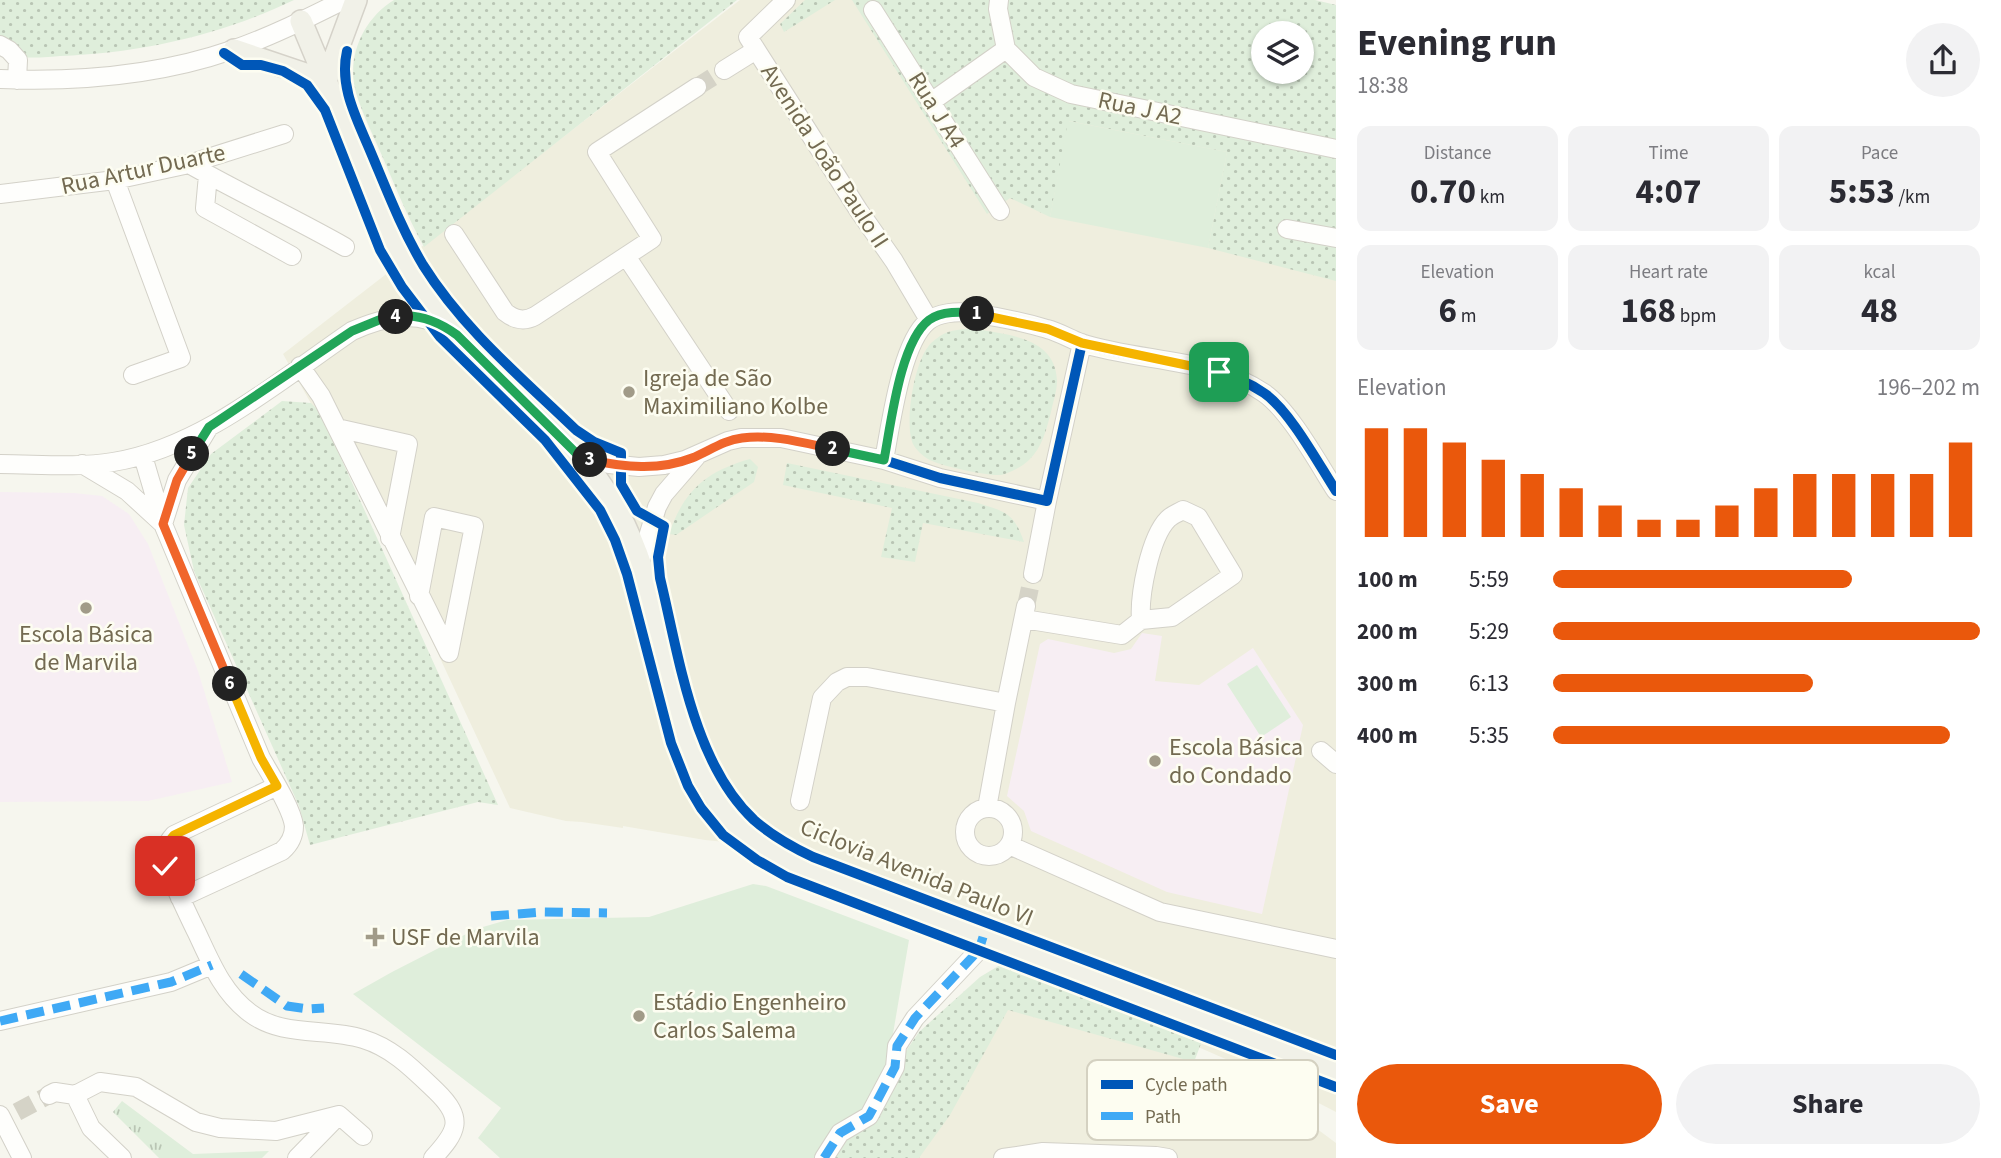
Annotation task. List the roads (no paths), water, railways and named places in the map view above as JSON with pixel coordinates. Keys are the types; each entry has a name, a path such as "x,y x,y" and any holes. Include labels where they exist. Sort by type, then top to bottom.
{"main road":[{"path":"326,81 356,0"},
{"path":"301,21 394,244 420,287 457,335 580,457 613,502 640,563 691,750 707,785 737,824 765,848 849,887 1307,1060"},
{"path":"234,50 326,81"},
{"path":"1318,1064 1336,1071"}],"street":[{"path":"0,45 18,60 9,80 64,80 121,75 190,62 234,50 344,0"},
{"name":"Avenida João Paulo II","path":"786,0 748,37 894,261 929,320"},
{"path":"931,102 1006,49 998,9 999,0"},
{"name":"Rua J A4","path":"873,10 1000,211"},
{"name":"Rua J A2","path":"1006,49 1034,77 1071,94 1336,149"},
{"path":"724,70 756,50"},
{"path":"454,234 505,312 511,317 523,320 535,316 652,239 597,152 697,88"},
{"name":"Rua Artur Duarte","path":"0,194 115,180 189,164 284,134"},
{"path":"189,164 345,247"},
{"path":"208,175 205,208 292,256"},
{"path":"115,180 181,358 132,375"},
{"path":"1287,229 1336,238"},
{"path":"626,256 729,411"},
{"path":"884,460 906,356 916,334 929,320 940,315 967,312 1048,329 1082,343 1219,372 1249,384 1269,397 1286,416 1336,491"},
{"path":"0,464 113,462 143,456 183,441 209,427 352,331 389,318 408,316 427,319 457,335"},
{"path":"1032,574 1082,343"},
{"path":"300,366 321,396 390,538 419,596 449,653 474,526 434,517 419,596"},
{"path":"163,524 177,480 209,427"},
{"path":"337,428 408,444 390,538"},
{"path":"580,457 639,467 664,465 741,438 781,438 884,460 940,478 1047,501"},
{"path":"143,456 163,524 261,758 293,819 293,835 282,851 180,898"},
{"path":"640,563 657,507 664,494 696,456"},
{"path":"82,464 127,491 163,524"},
{"path":"987,808 1025,612 1122,635 1141,620 1172,617 1233,575 1198,517 1183,510 1169,518 1153,541 1140,607 1141,620"},
{"path":"800,801 822,698 837,682 848,677 867,677 1006,703"},
{"path":"1321,751 1336,764"},
{"path":"277,786 180,831 168,841 164,851 165,866 212,965 230,995 250,1013 261,1020 290,1030 343,1034 378,1044 411,1067 447,1102 454,1116 451,1138 433,1158"},
{"path":"987,808 1000,810 1008,817 1013,836 1004,851 989,856 973,850 967,842 965,832 966,822 972,814 987,808"},
{"path":"1009,845 1160,912 1336,949"},
{"path":"824,1158 840,1133 869,1116 895,1067 897,1046 915,1018 979,950 983,937"},
{"path":"0,1021 171,982 212,965"},
{"path":"49,1095 55,1092 75,1096 100,1082 136,1087 196,1122 220,1128 276,1131 339,1115"},
{"path":"75,1096 91,1128 122,1158"},
{"path":"6,1115 22,1158"},
{"path":"339,1115 363,1136"},
{"path":"297,1158 339,1115"},
{"path":"1003,1158 1043,1152 1168,1158"}],"tunnel":[{"path":"697,87 724,70"},
{"path":"1026,606 1033,574"},
{"path":"17,1112 49,1095"}],"place":[{"name":"Igreja de São Maximiliano Kolbe","path":"629,392"},
{"name":"Escola Básica de Marvila","path":"86,608"},
{"name":"Escola Básica do Condado","path":"1155,761"},
{"name":"USF de Marvila","path":"375,937"},
{"name":"Estádio Engenheiro Carlos Salema","path":"639,1016"}]}
